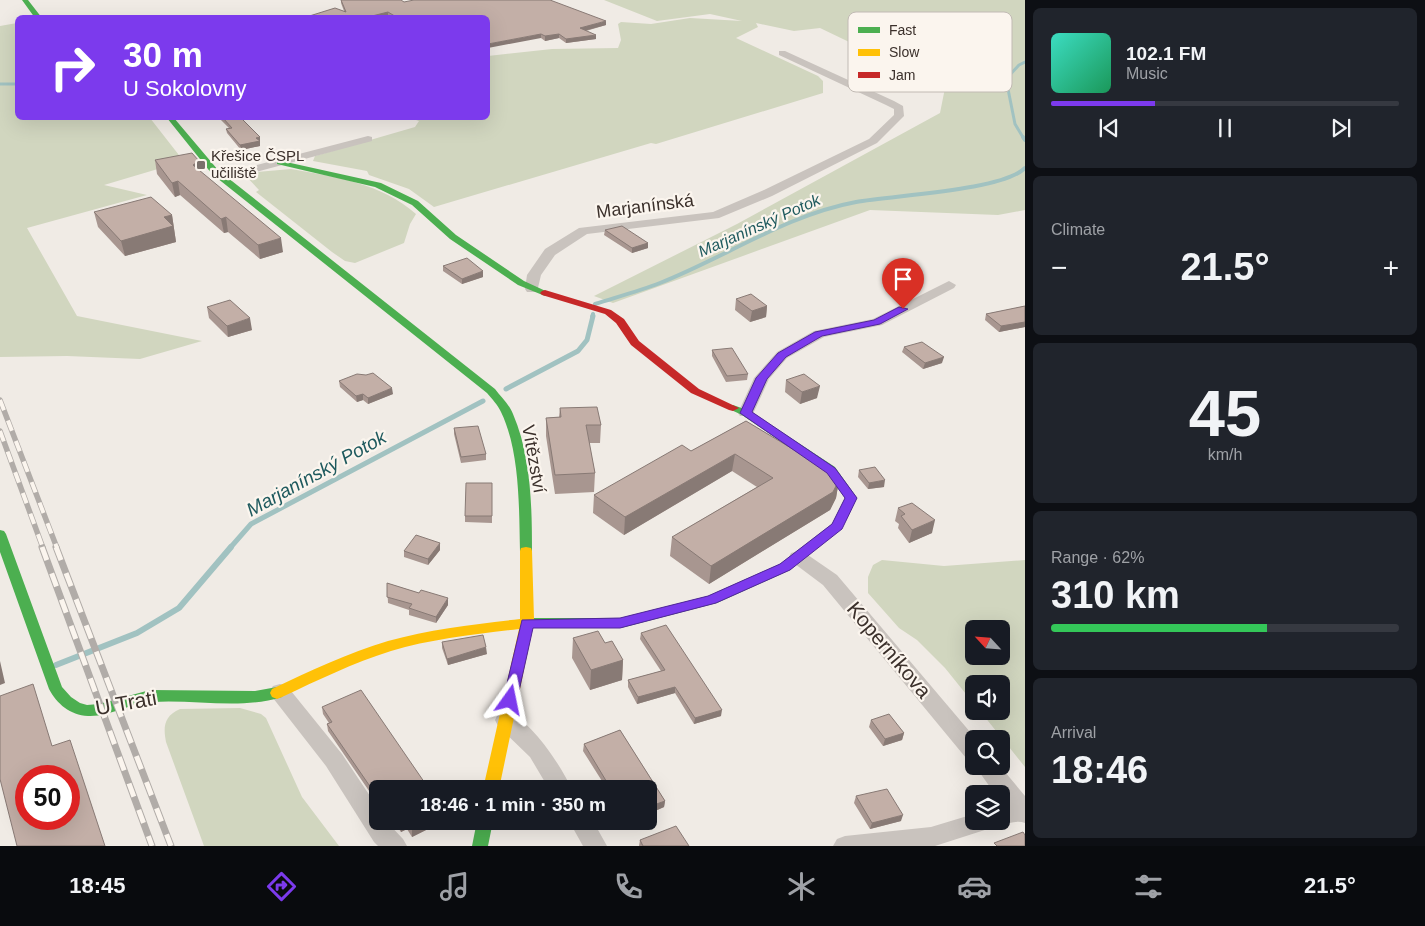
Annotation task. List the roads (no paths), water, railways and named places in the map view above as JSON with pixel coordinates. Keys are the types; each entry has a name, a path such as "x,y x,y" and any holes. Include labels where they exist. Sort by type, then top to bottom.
{"street":[{"path":"25,0 37,15"},
{"path":"782,53 848,84"},
{"path":"865,92 899,108"},
{"name":"Marjanínská","path":"532,289 534,275 550,252 584,231 715,215 768,192 873,141 899,116 899,108"},
{"name":"Vítězství","path":"172,120 222,177 491,391 506,411 515,434 526,520 527,623 494,780"},
{"path":"222,177 368,139"},
{"path":"280,162 378,185 415,203 453,237 532,289 608,312 620,321 635,343 695,391 746,413 831,470 851,498 837,526 798,557"},
{"path":"746,413 762,378 782,355 819,334 877,322 949,285"},
{"name":"U Trati","path":"0,534 56,690 63,701 74,708 87,711 102,710 136,698 150,696 255,698 280,692 328,669 390,646 463,631 527,623 620,623 712,600 785,567 798,557"},
{"name":"Koperníkova","path":"798,557 830,580 965,741"},
{"path":"280,692 334,760 382,835 395,846"},
{"path":"506,720 538,751 556,780"},
{"path":"992,775 1016,813"},
{"path":"845,846 931,837 965,827"},
{"path":"480,846 483,830"},
{"path":"585,830 595,846"}],"waterway":[{"name":"Marjanínský Potok","path":"1012,73 1025,62"},
{"path":"0,84 15,84"},
{"name":"Marjanínský Potok","path":"1009,92 1015,124 1024,139"},
{"name":"Marjanínský Potok","path":"595,304 660,283 781,226 830,208 873,199 971,187 1013,176 1025,168"},
{"name":"Marjanínský Potok","path":"506,389 578,351 587,340 593,316"},
{"name":"Marjanínský Potok","path":"230,548 251,524 483,401"},
{"name":"Marjanínský Potok","path":"56,665 137,633 179,608 231,547"}],"railway":[{"path":"0,400 57,548"},
{"path":"0,431 43,548"},
{"path":"42,547 152,846"},
{"path":"56,547 171,846"}],"place":[{"name":"Křešice ČSPL učiliště","path":"201,165"}]}
